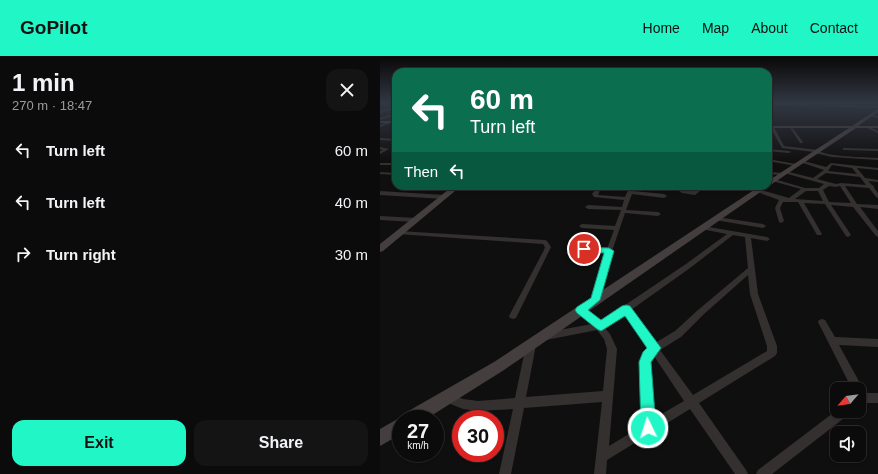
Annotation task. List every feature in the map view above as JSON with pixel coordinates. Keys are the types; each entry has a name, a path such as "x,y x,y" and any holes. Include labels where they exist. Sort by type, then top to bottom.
{"main road":[{"path":"772,182 861,123"},
{"path":"772,127 878,127"},
{"path":"380,249 452,190"},
{"path":"426,410 499,366 760,190"},
{"path":"380,438 392,431"}],"street":[{"path":"380,126 392,123"},
{"path":"790,127 801,142"},
{"path":"868,127 878,132"},
{"path":"772,130 783,147 835,156 878,159"},
{"path":"380,140 392,140"},
{"path":"380,148 387,149 380,153"},
{"path":"844,149 878,150"},
{"path":"772,150 815,152"},
{"path":"813,180 826,170 835,156"},
{"path":"772,160 799,163 878,181"},
{"path":"380,164 392,164"},
{"path":"831,164 878,169"},
{"path":"853,166 878,196"},
{"path":"380,173 392,174"},
{"path":"772,173 784,173 836,186 841,184 872,187"},
{"path":"772,186 820,190 828,184"},
{"path":"841,184 878,235"},
{"path":"788,200 805,189"},
{"path":"598,190 595,194 596,196 629,192 664,196"},
{"path":"682,190 695,193 697,190"},
{"path":"772,190 788,200"},
{"path":"820,190 848,235"},
{"path":"595,300 609,251 629,192"},
{"path":"380,193 444,197"},
{"path":"781,221 777,206 781,201 788,200 878,207"},
{"path":"800,201 819,234"},
{"path":"588,207 658,214"},
{"path":"380,218 416,220"},
{"path":"717,219 763,226"},
{"path":"582,226 617,228"},
{"path":"703,228 766,239"},
{"path":"399,233 545,242 548,247 547,250 513,316"},
{"path":"541,337 601,326 732,233"},
{"path":"603,456 772,353 772,346 754,294 748,236"},
{"path":"571,248 609,251"},
{"path":"648,428 645,362 647,356 655,348 678,334 751,269"},
{"path":"626,309 655,348 690,402 742,474"},
{"path":"580,310 601,326 612,349 603,456 600,474"},
{"path":"822,322 853,382"},
{"path":"831,341 878,343"},
{"path":"504,474 531,344"},
{"path":"447,397 470,406 607,396"},
{"path":"866,398 878,398"},
{"path":"762,474 835,418"}],"route":[{"path":"584,249 609,251 595,300 580,310 601,326 626,309 655,348 645,359 644,366 648,428"}]}
